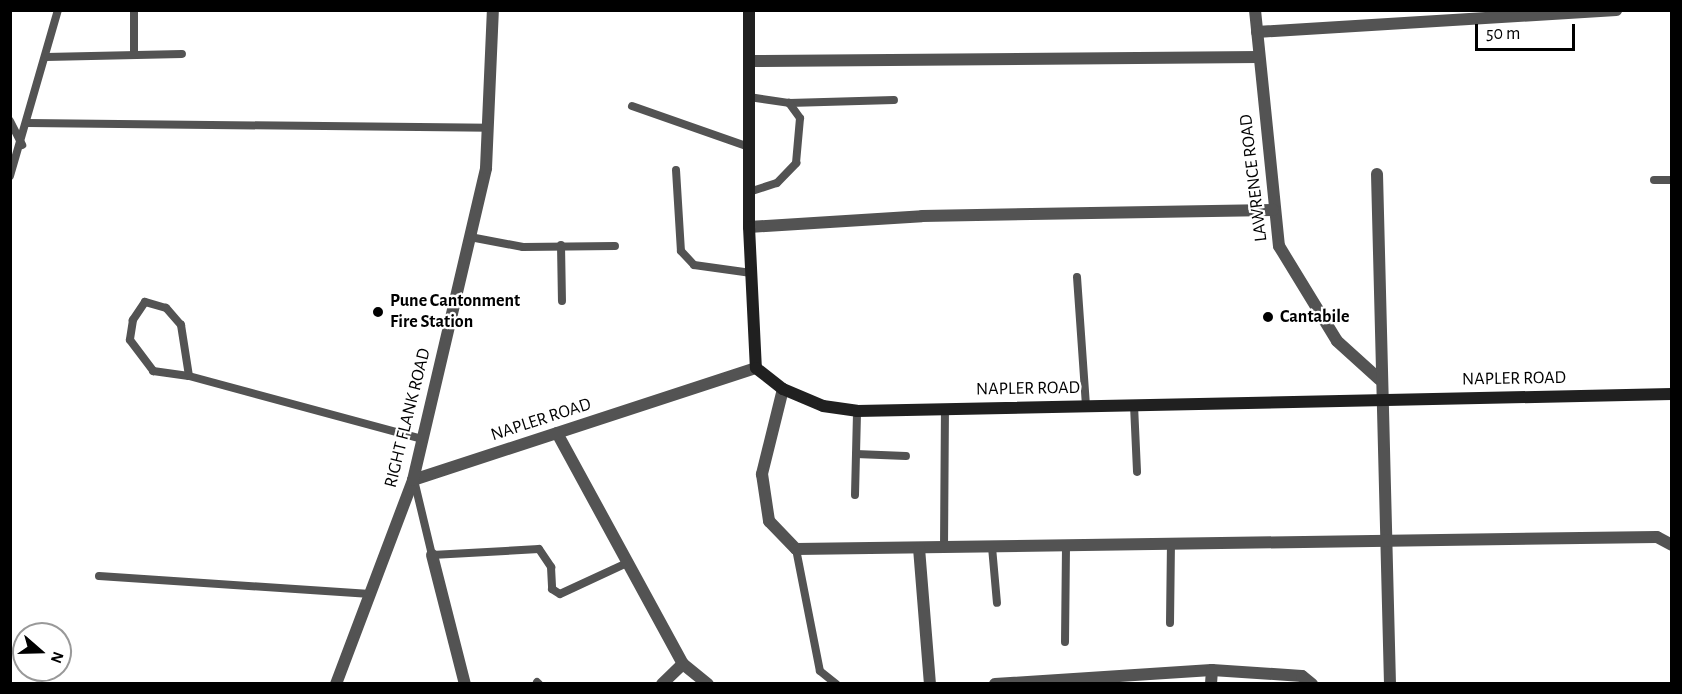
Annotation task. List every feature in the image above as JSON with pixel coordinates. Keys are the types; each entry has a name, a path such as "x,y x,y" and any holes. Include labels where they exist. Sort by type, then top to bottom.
{"street":[{"name":"RIGHT FLANK ROAD","path":"336,684 414,480 470,237 489,128 493,10"},
{"path":"749,10 748,227 756,368"},
{"name":"LAWRENCE ROAD","path":"1255,10 1273,210 1279,246 1306,297 1337,341 1379,379"},
{"path":"1257,32 1616,10"},
{"path":"749,61 1259,57"},
{"path":"1377,174 1383,539 1390,684"},
{"path":"748,227 922,216 1273,210"},
{"name":"NAPLER ROAD","path":"414,480 756,368 783,389 823,406 857,411 1671,394"},
{"path":"783,389 762,474 769,521 796,549 1383,539 1657,537 1671,545"},
{"path":"558,434 683,664 708,684"},
{"path":"919,548 930,684"},
{"path":"432,555 465,684"},
{"path":"662,684 683,664"},
{"path":"1211,684 1212,670"},
{"path":"995,684 1038,680 1150,679 1212,670 1261,679 1302,676 1312,684"}],"lane":[{"path":"10,176 22,145 58,10"},
{"path":"134,10 134,55"},
{"path":"46,57 182,54"},
{"path":"749,97 789,103 894,100"},
{"path":"749,192 777,183 796,163 800,118 789,103"},
{"path":"632,106 749,147"},
{"path":"10,121 22,145"},
{"path":"28,123 489,128"},
{"path":"675,170 681,251 694,265 751,273"},
{"path":"1654,180 1671,180"},
{"path":"470,237 523,247 615,246"},
{"path":"561,245 562,301"},
{"path":"1077,277 1086,406"},
{"path":"189,376 181,325 166,308 145,302 133,320 130,340 140,360 153,371 189,376 423,439"},
{"path":"1134,405 1137,472"},
{"path":"944,548 945,409"},
{"path":"855,495 857,411"},
{"path":"856,454 906,456"},
{"path":"414,480 432,555 539,549 551,567 552,589 560,594 627,563"},
{"path":"1170,623 1171,543"},
{"path":"1065,642 1066,545"},
{"path":"992,547 997,603"},
{"path":"796,549 820,671 836,684"},
{"path":"99,576 370,594"}],"place":[{"name":"Pune Cantonment Fire Station","path":"378,312"},
{"name":"Cantabile","path":"1268,317"}]}
